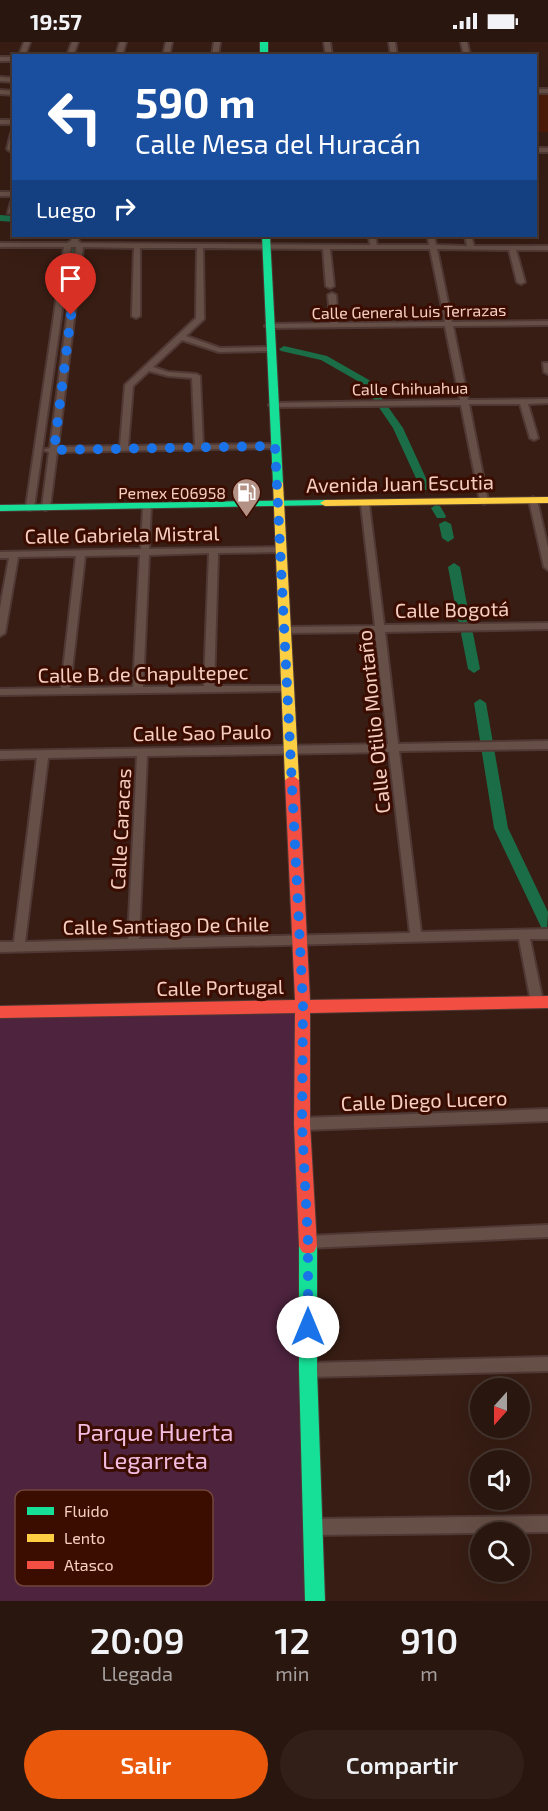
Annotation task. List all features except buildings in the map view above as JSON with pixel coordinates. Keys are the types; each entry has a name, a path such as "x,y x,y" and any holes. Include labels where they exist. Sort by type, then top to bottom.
{"main road":[{"path":"266,242 303,1005 302,1124 308,1242 308,1370 315,1601"},
{"name":"Avenida Juan Escutia","path":"483,496 548,490"},
{"name":"Avenida Juan Escutia","path":"0,498 30,502 463,496 548,500"},
{"name":"Avenida Juan Escutia","path":"47,502 147,507 279,500 365,504 424,497"},
{"name":"Avenida Juan Escutia","path":"0,508 30,502"},
{"name":"Calle Portugal","path":"0,1012 542,1002"}],"street":[{"path":"0,149 12,149"},
{"path":"10,212 12,207"},
{"path":"372,237 374,248"},
{"path":"431,237 466,402 483,496"},
{"path":"468,237 471,248"},
{"path":"0,245 75,242 201,247 266,242 326,248 548,248"},
{"path":"30,502 57,315 75,242"},
{"path":"47,502 71,315 75,242"},
{"path":"136,316 137,246"},
{"path":"124,449 128,388 200,319 201,247"},
{"path":"326,248 330,286"},
{"path":"512,248 521,282"},
{"path":"332,296 335,325"},
{"path":"57,315 71,315"},
{"name":"Calle General Luis Terrazas","path":"269,326 548,323"},
{"path":"182,338 224,351 270,350"},
{"path":"147,368 168,374 196,376 199,447"},
{"path":"49,370 64,370"},
{"path":"523,401 534,438"},
{"name":"Calle Chihuahua","path":"273,405 548,401"},
{"path":"37,450 275,446"},
{"path":"533,500 548,567"},
{"name":"Calle Otilio Montaño","path":"365,504 416,937"},
{"path":"138,691 147,507"},
{"name":"Calle Gabriela Mistral","path":"0,555 281,549"},
{"path":"209,690 214,550"},
{"path":"65,691 81,553"},
{"path":"0,633 2,611 14,555"},
{"name":"Calle Bogotá","path":"284,630 548,626"},
{"name":"Calle B. de Chapultepec","path":"0,692 287,689"},
{"name":"Calle Sao Paulo","path":"0,755 548,745"},
{"name":"Calle Caracas","path":"133,944 142,752"},
{"path":"20,947 43,754"},
{"name":"Calle Santiago De Chile","path":"0,947 548,934"},
{"path":"524,935 542,1002"},
{"name":"Calle Diego Lucero","path":"302,1124 548,1115"},
{"path":"308,1242 548,1231"},
{"path":"308,1370 548,1364"},
{"path":"313,1527 548,1524"}],"shaded area":[{"path":"537,92 548,92 548,132 537,132"}],"green space":[{"name":"Parque Huerta Legarreta","path":"303,1005 315,1601 0,1601 0,1012"}],"waterway":[{"path":"0,218 12,219"},
{"path":"68,306 72,246"},
{"path":"284,349 324,358 366,382 398,428 425,487"},
{"path":"436,508 441,516"},
{"path":"445,524 448,538"},
{"path":"450,549 452,556"},
{"path":"454,567 464,621"},
{"path":"467,633 474,669"},
{"path":"476,677 477,688"},
{"path":"480,703 501,828 547,925"}],"traffic: fast":[{"path":"264,42 264,54"},
{"path":"266,237 278,483"},
{"path":"0,508 325,503"},
{"path":"308,1246 308,1370 315,1601"}],"traffic: slow":[{"path":"278,483 292,780"},
{"path":"325,503 548,500"}],"traffic: jam":[{"path":"292,780 303,1005 302,1124 308,1246"},
{"path":"0,1012 548,1002"}],"place":[{"name":"Pemex E06958","path":"247,518"}],"route":[{"path":"71,315 54,450 275,446 303,1005 302,1124 308,1242 308,1327"}]}
